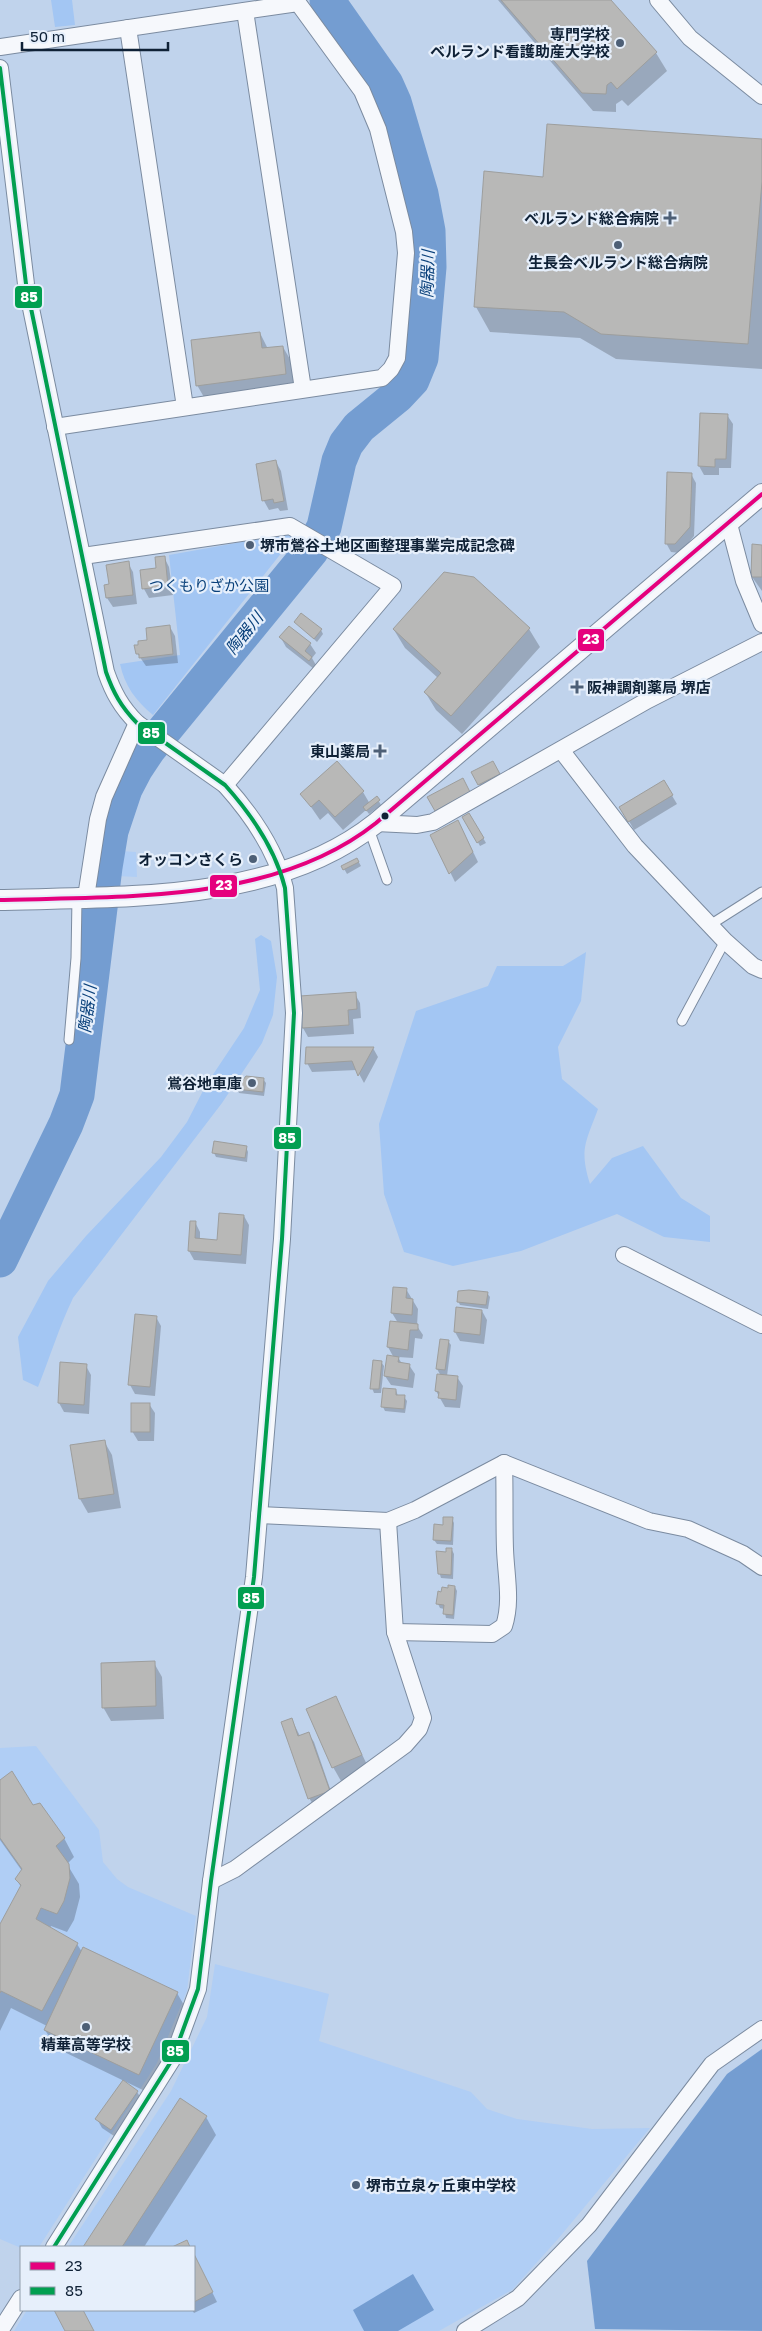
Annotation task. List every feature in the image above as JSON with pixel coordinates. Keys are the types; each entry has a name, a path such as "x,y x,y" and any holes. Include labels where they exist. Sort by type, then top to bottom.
{"street":[{"path":"658,0 690,38 762,96"},
{"path":"0,47 298,3 362,91 378,129 404,232 406,254 397,358 391,370 382,378 56,427"},
{"path":"245,11 304,389"},
{"path":"128,28 185,407"},
{"path":"0,68 5,149 26,284 113,694 137,723 167,742 225,785 236,797 270,848 281,872 285,888 294,1013 282,1240 254,1577 210,1881 198,1989 172,2060 119,2147 55,2246"},
{"path":"0,900 117,896 210,889 299,867 316,859 373,826 762,494"},
{"path":"728,524 744,581 762,624"},
{"path":"83,556 290,526 393,586 225,785"},
{"path":"373,826 417,825 433,822 648,700 762,642"},
{"path":"85,897 98,819 104,797 137,723"},
{"path":"561,750 635,846 725,940 753,966 762,970"},
{"path":"624,1255 762,1325"},
{"path":"259,1515 388,1521 415,1510 504,1464 649,1521 688,1529 742,1554 762,1567"},
{"path":"395,1632 492,1634 504,1626 508,1613 508,1583 505,1550 504,1464"},
{"path":"210,1881 235,1869 405,1745 419,1729 422,1718 395,1632 388,1521"},
{"path":"470,2330 518,2298 583,2232 712,2064 762,2029"},
{"path":"0,2331 20,2300"}],"lane":[{"path":"373,826 388,880"},
{"path":"710,925 762,892"},
{"path":"69,1040 76,958 85,897"},
{"path":"682,1021 725,940"}],"shaded area":[{"path":"121,851 136,852 137,877 117,876"},
{"name":"精華高等学校","path":"36,1746 99,1830 103,1862 117,1879 128,1887 196,1916 187,1991 157,2063 40,2246 20,2246 20,2248 0,2239 0,1748"},
{"name":"堺市立泉ヶ丘東中学校","path":"215,1964 329,1994 319,2041 471,2092 487,2109 517,2119 592,2129 650,2128 558,2239 512,2290 439,2331 14,2331 26,2311 195,2311 195,2246 69,2246 171,2091 207,2017"},
{"path":"762,2049 762,2331 595,2329 587,2261 727,2074"},
{"path":"413,2274 434,2310 398,2331 364,2331 353,2310"}],"green space":[{"path":"51,0 72,0 75,25 55,27"},
{"name":"つくもりざか公園","path":"286,534 294,537 153,715 132,692 120,664 180,655 169,555"},
{"path":"261,935 271,941 277,977 273,1015 262,1043 222,1103 73,1298 38,1387 23,1380 18,1337 48,1281 86,1236 161,1157 187,1122 206,1085 244,1028 260,990 255,939"},
{"path":"586,952 581,1001 558,1047 562,1079 598,1109 585,1146 585,1162 590,1184 612,1158 643,1146 681,1198 710,1216 710,1242 664,1237 617,1214 521,1251 453,1266 404,1252 384,1194 379,1124 416,1011 488,986 497,966 563,966"}],"building":[{"path":"501,0 611,0 657,52 617,89 611,82 607,85 606,94 582,93"},
{"name":"生長会ベルランド総合病院","path":"547,124 762,139 762,182 748,344 601,334 564,312 474,307 484,171 543,177"},
{"path":"260,332 262,348 283,346 286,374 196,386 191,340"},
{"path":"700,413 728,414 726,459 715,459 715,467 698,466"},
{"path":"276,460 284,501 274,503 273,499 262,501 256,464"},
{"path":"667,472 692,473 690,527 675,544 665,544"},
{"path":"752,544 762,545 762,577 751,577"},
{"path":"165,556 168,586 142,589 140,570 156,568 155,557"},
{"path":"129,561 133,595 106,598 104,585 109,584 106,565"},
{"path":"444,572 474,577 530,628 451,716 424,692 441,673 393,629"},
{"path":"301,613 322,629 314,639 294,622"},
{"path":"170,625 173,654 139,658 134,645 138,645 138,641 147,640 146,628"},
{"path":"289,626 311,643 305,651 312,657 309,661 279,637"},
{"path":"337,761 364,791 335,817 319,800 311,807 300,794"},
{"path":"493,761 500,774 478,785 471,772"},
{"path":"463,778 470,792 435,811 427,797"},
{"path":"664,780 673,795 628,822 619,807"},
{"path":"377,796 380,800 366,811 363,807"},
{"path":"469,813 484,838 477,843 462,817"},
{"path":"458,820 473,852 449,874 430,835"},
{"path":"357,858 359,862 343,870 341,866"},
{"path":"356,992 357,1009 348,1010 349,1025 302,1028 300,996"},
{"path":"306,1047 374,1047 358,1076 352,1061 305,1064"},
{"name":"鴬谷地車庫","path":"246,1076 264,1078 263,1092 236,1089"},
{"path":"214,1141 247,1146 245,1158 212,1153"},
{"path":"219,1213 244,1215 241,1255 188,1251 190,1221 196,1221 195,1238 217,1240"},
{"path":"393,1287 407,1288 406,1298 413,1299 412,1315 391,1313"},
{"path":"458,1291 488,1292 486,1305 457,1302"},
{"path":"456,1307 482,1310 480,1335 454,1332"},
{"path":"135,1314 157,1316 150,1387 128,1385"},
{"path":"390,1321 418,1324 418,1330 410,1330 408,1350 387,1347"},
{"path":"440,1339 449,1340 445,1370 436,1369"},
{"path":"387,1355 399,1357 398,1362 410,1364 408,1380 384,1376"},
{"path":"373,1360 382,1361 379,1389 370,1389"},
{"path":"60,1362 87,1364 84,1405 58,1403"},
{"path":"437,1374 458,1376 456,1400 438,1398 439,1392 435,1391"},
{"path":"383,1388 396,1389 396,1395 405,1395 404,1409 381,1407"},
{"path":"131,1403 150,1403 150,1432 131,1432"},
{"path":"105,1440 114,1494 79,1499 70,1445"},
{"path":"443,1517 453,1517 451,1541 433,1540 434,1524 443,1525"},
{"path":"446,1548 452,1548 451,1575 438,1574 436,1551 446,1552"},
{"path":"448,1585 455,1586 453,1615 443,1614 444,1605 436,1604 438,1591 441,1592 442,1587 448,1588"},
{"path":"155,1661 156,1706 102,1708 101,1663"},
{"path":"336,1696 362,1755 332,1768 306,1709"},
{"path":"292,1718 298,1736 309,1732 330,1791 308,1799 281,1722"},
{"path":"12,1771 33,1805 40,1803 65,1838 56,1846 69,1864 70,1878 64,1901 57,1914 41,1908 36,1919 78,1943 42,2011 1,1991 0,1993 0,1924 21,1885 15,1879 22,1869 0,1838 0,1780"},
{"path":"83,1947 178,1992 139,2075 44,2030"},
{"path":"123,2080 138,2091 111,2130 95,2119"},
{"path":"180,2098 207,2116 123,2246 84,2246"},
{"path":"187,2240 190,2246 174,2246"},
{"path":"195,2256 213,2292 195,2301"},
{"path":"55,2311 84,2311 94,2331 65,2331"}],"waterway":[{"name":"陶器川","path":"0,1260 66,1124 77,1095 105,867 111,831 125,789 148,750 311,551 324,527 339,461 346,444 359,427 397,396 412,380 421,358 429,267 428,231 421,194 394,102 386,84 327,0"}],"transit line":[{"name":"85","path":"0,68 26,284 106,672 118,699 131,717 225,785 244,808 269,847 285,888 294,1013 282,1239 254,1577 211,1881 198,1989 172,2060 55,2246"},
{"name":"23","path":"0,900 96,898 196,890 245,882 292,869 336,849 376,823 762,494"}],"place":[{"name":"専門学校 ベルランド看護助産大学校","path":"620,43"},
{"name":"ベルランド総合病院","path":"670,218"},
{"name":"生長会ベルランド総合病院","path":"618,245"},
{"name":"堺市鶯谷土地区画整理事業完成記念碑","path":"250,545"},
{"name":"阪神調剤薬局 堺店","path":"577,687"},
{"name":"東山薬局","path":"380,751"},
{"name":"オッコンさくら","path":"253,859"},
{"name":"鴬谷地車庫","path":"252,1083"},
{"name":"精華高等学校","path":"86,2027"},
{"name":"堺市立泉ヶ丘東中学校","path":"356,2185"}]}
